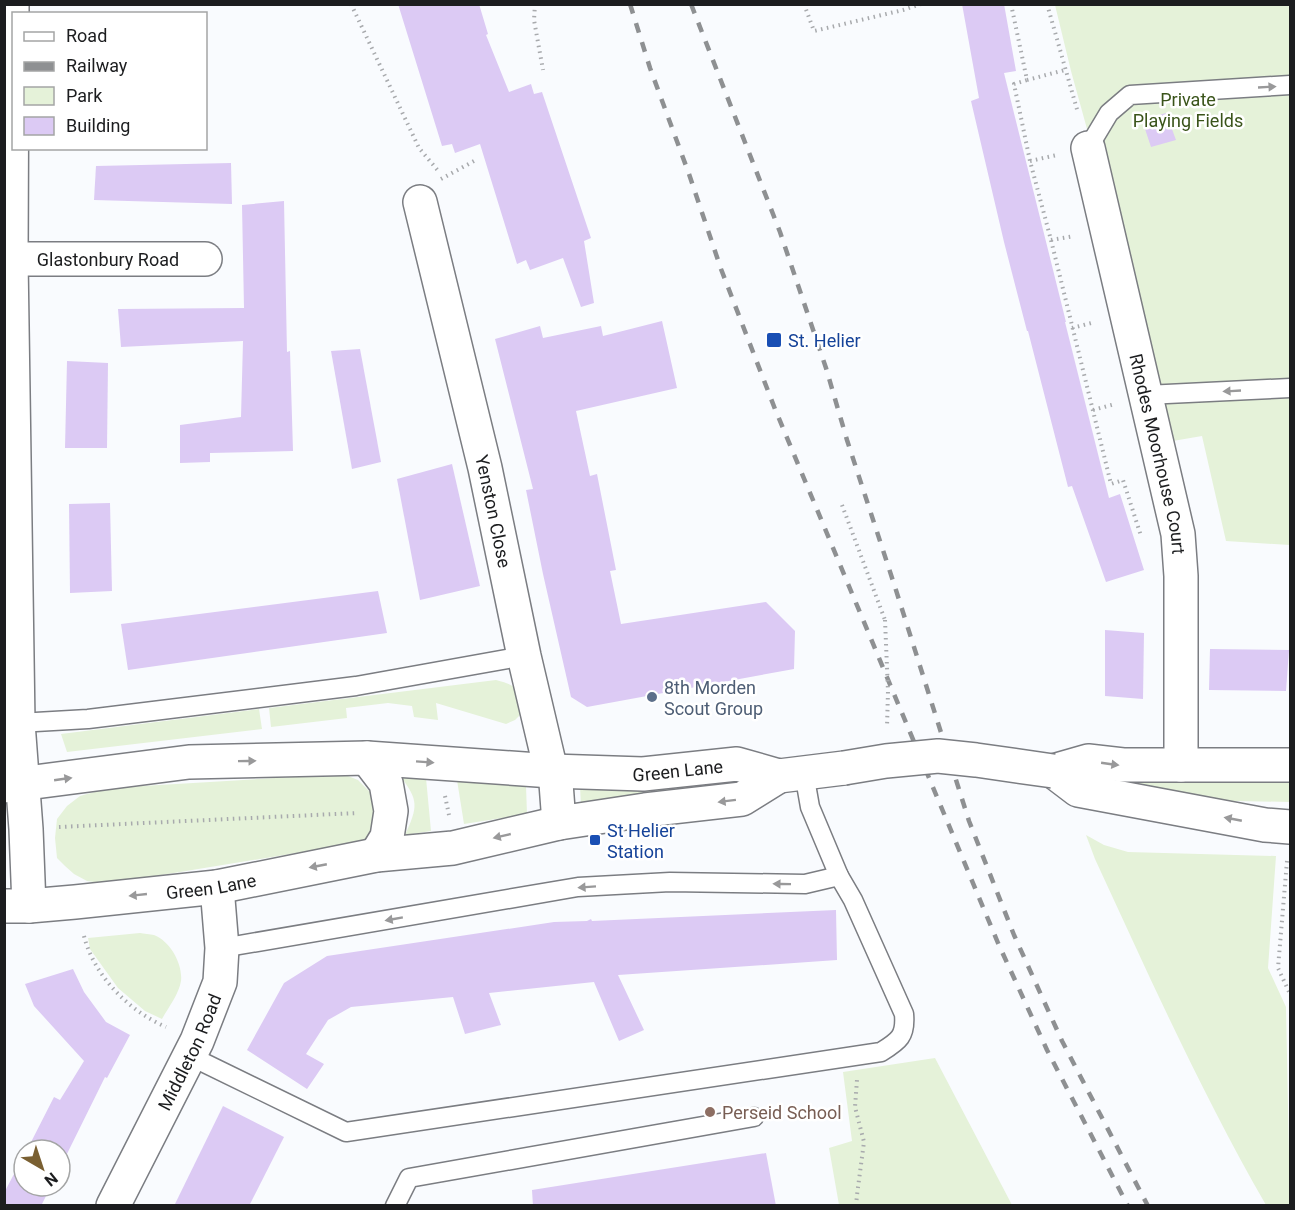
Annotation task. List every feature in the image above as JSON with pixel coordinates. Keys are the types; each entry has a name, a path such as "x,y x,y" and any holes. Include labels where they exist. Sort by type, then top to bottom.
{"street":[{"name":"Glastonbury Road","path":"12,4 8,259 18,723 14,785 27,829 17,906"},
{"name":"Rhodes Moorhouse Court","path":"1088,148 1178,534 1181,576 1182,765"},
{"name":"Yenston Close","path":"420,202 485,468 524,656 556,783 559,823"},
{"name":"Glastonbury Road","path":"8,259 205,259"},
{"path":"792,774 938,756 1053,771 1088,761 1123,765 1290,765"},
{"path":"367,758 387,783 391,811 387,837 376,855"},
{"name":"Green Lane","path":"14,785 189,762 367,758 552,771 643,774 737,764 792,774"},
{"path":"1053,771 1078,790 1265,825 1290,827"},
{"name":"Green Lane","path":"17,906 217,886 376,855 453,848 559,823 742,799 792,774"},
{"name":"Middleton Road","path":"113,1206 193,1049 220,982 222,948 217,886"}],"lane":[{"path":"1088,148 1109,113 1130,94 1290,85"},
{"path":"1146,395 1290,388"},
{"path":"18,723 88,719 356,686 524,656"},
{"path":"193,1049 346,1132 881,1052 895,1044 905,1028 904,1014 853,900 839,876 810,807 792,774"},
{"path":"222,948 578,887 670,882 805,884 839,876"},
{"path":"394,1206 409,1178 754,1117"}],"path":[{"path":"351,4 418,148 443,177"},
{"path":"535,4 534,20 543,70"},
{"path":"804,4 814,31 921,4"},
{"path":"1011,4 1027,80"},
{"path":"1047,4 1088,148"},
{"path":"1065,70 1014,84 1030,161 1111,484 1123,480 1144,543"},
{"path":"842,505 885,620 888,691 886,762"},
{"path":"444,794 449,816"},
{"path":"27,829 391,811"},
{"path":"1290,827 1278,968 1290,994"},
{"path":"75,902 87,950 94,964 130,1005 193,1049"},
{"path":"852,1056 857,1078 855,1107 864,1142 856,1206"}],"green space":[{"name":"Private Playing Fields","path":"1055,5 1290,5 1290,545 1226,541 1202,436 1167,442"},
{"path":"496,680 510,684 519,694 522,713 515,720 506,724 436,703 438,720 414,717 412,706 388,703 346,708 347,718 271,727 269,708"},
{"path":"259,709 262,729 67,752 61,734"},
{"path":"343,774 358,780 373,795 378,819 371,834 363,842 107,884 87,881 74,874 57,858 55,838 57,819 67,806 80,796 109,788"},
{"path":"400,776 426,778 431,831 405,835 414,804 411,791"},
{"path":"721,778 722,787 581,806 580,786"},
{"path":"1290,779 1290,802 1188,800 1087,781"},
{"path":"457,780 526,786 527,814 464,824"},
{"path":"1086,835 1104,845 1128,852 1276,856 1268,968 1286,1007 1290,1205 1266,1205 1242,1163 1177,1034"},
{"path":"140,933 154,935 165,942 180,967 180,986 162,1019 145,1011 118,988 90,949 88,938"},
{"path":"935,1058 1012,1205 839,1205 829,1148 852,1141 843,1072"}],"building":[{"path":"398,4 479,4 488,34 486,35 509,92 531,84 534,94 542,92 591,238 584,241 594,303 581,307 563,258 530,270 526,260 517,264 480,144 455,153 452,144 442,146"},
{"path":"962,4 1004,4 1016,71 1004,73 1065,322 1109,498 1120,494 1144,570 1106,582 1072,486 1068,487 1004,242 971,101 979,98"},
{"path":"1166,113 1176,140 1151,147 1142,120"},
{"path":"231,163 232,204 94,200 96,166"},
{"path":"284,201 287,352 290,351 293,451 210,453 210,462 180,463 180,425 241,417 243,341 121,347 118,309 244,308 242,205"},
{"path":"662,321 677,388 576,411 590,476 597,474 616,570 610,571 621,624 766,602 795,631 794,669 587,707 571,697 526,490 533,489 495,339 540,326 543,338 601,326 603,336"},
{"path":"360,349 381,462 352,469 331,351"},
{"path":"67,361 108,363 107,448 65,448"},
{"path":"452,464 480,586 420,600 397,479"},
{"path":"110,503 112,591 70,593 69,504"},
{"path":"378,591 387,633 128,670 121,624"},
{"path":"1105,630 1144,633 1143,699 1105,696"},
{"path":"1210,649 1289,650 1286,691 1209,690"},
{"path":"836,910 837,960 618,975 644,1030 619,1041 594,982 489,993 501,1025 465,1034 453,997 351,1007 328,1020 306,1054 324,1064 307,1089 247,1050 284,983 327,956 554,922"},
{"path":"73,969 84,992 106,1022 130,1035 107,1078 105,1077 72,1144 72,1138 33,1138 54,1097 60,1100 84,1061 34,1006 25,984"},
{"path":"223,1106 284,1137 249,1206 174,1206"},
{"path":"766,1153 776,1206 533,1206 532,1190"},
{"path":"12,1178 12,1198 45,1198 41,1206 4,1206 4,1193"}],"railway":[{"path":"630,4 650,68 721,269 775,409 998,943 1047,1050 1128,1206"},
{"path":"691,4 780,232 826,368 969,821 1014,935 1062,1041 1148,1206"}],"place":[{"name":"St. Helier","path":"774,340"},
{"name":"8th Morden Scout Group","path":"652,697"},
{"name":"St Helier Station","path":"595,840"},
{"name":"Perseid School","path":"710,1112"}]}
